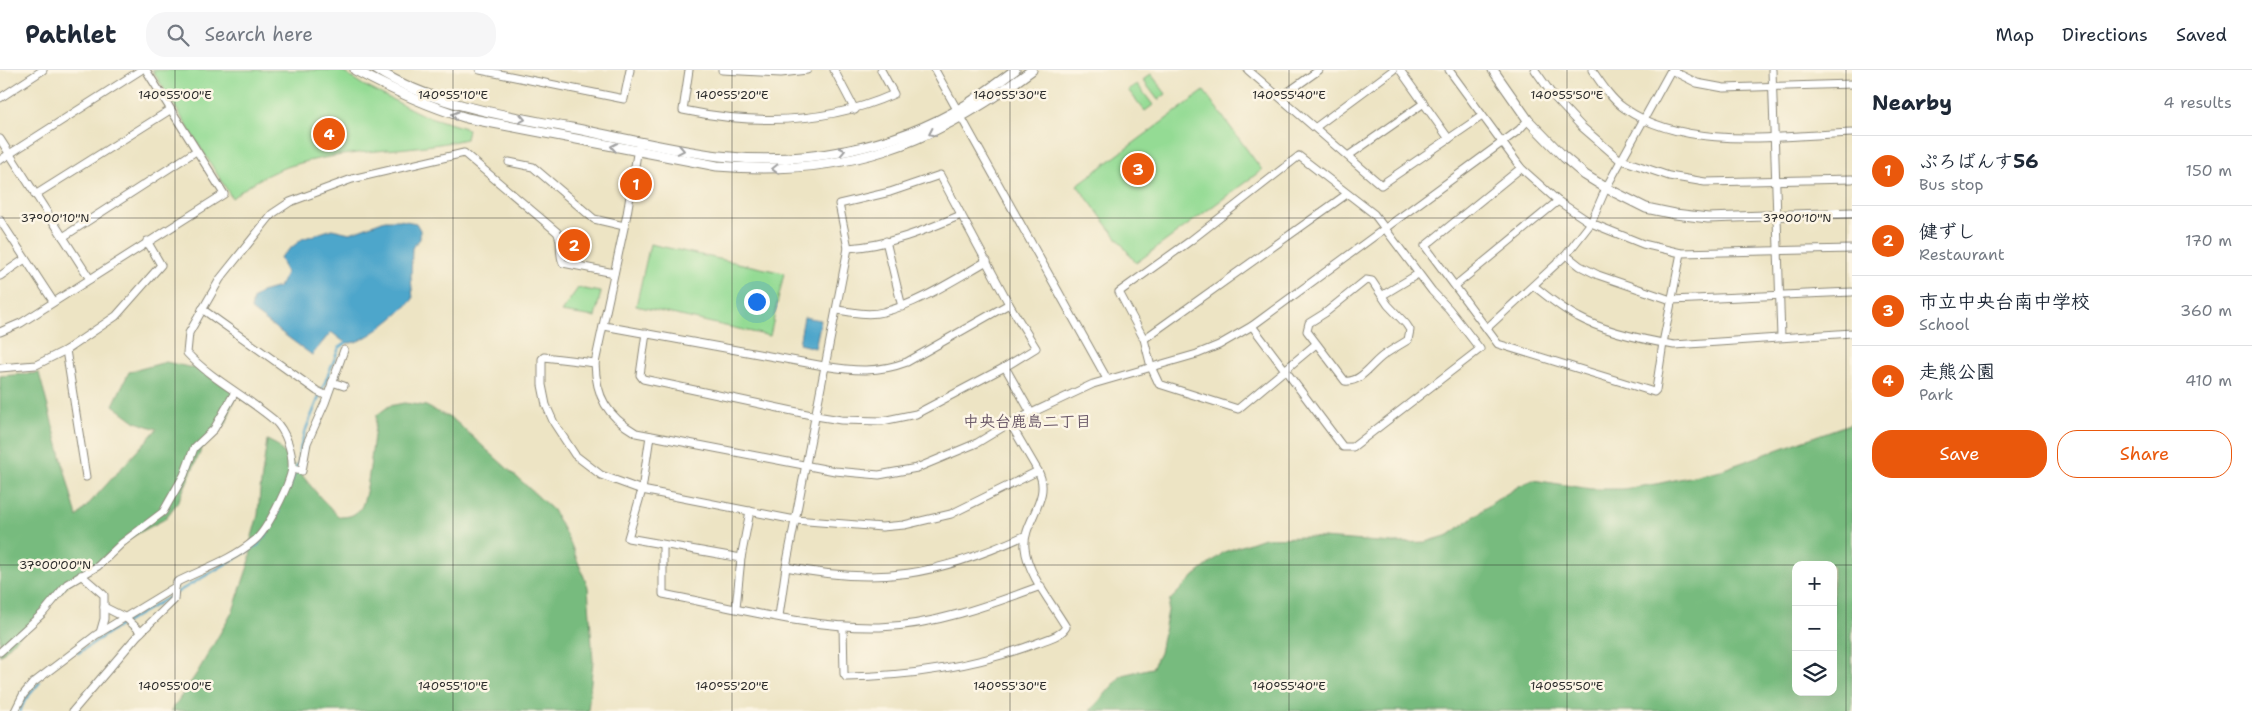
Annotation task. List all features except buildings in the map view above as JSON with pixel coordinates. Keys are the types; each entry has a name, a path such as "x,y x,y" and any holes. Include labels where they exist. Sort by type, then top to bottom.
{"street":[{"path":"0,98 43,70"},
{"path":"0,160 141,70"},
{"path":"0,332 20,323 224,194 146,70"},
{"path":"355,70 390,89 430,107 467,118 638,152 717,166 753,169 791,169 851,160 917,139 959,114 1015,70"},
{"path":"377,70 422,92 456,104 718,156 754,159 791,159 872,145 959,114 989,101 1032,70"},
{"path":"480,70 624,99 630,70"},
{"path":"690,70 683,110 715,117 757,121 797,119 856,110 894,94 881,70"},
{"path":"722,70 781,73 807,70"},
{"path":"834,70 856,110"},
{"path":"934,70 1107,379"},
{"path":"1248,70 1316,127 1380,185 1482,116"},
{"path":"1280,97 1319,70"},
{"path":"1316,127 1393,70"},
{"path":"1400,70 1449,139"},
{"path":"1449,70 1521,168 1558,201 1590,223 1643,244 1681,253 1852,249"},
{"path":"1493,70 1528,120 1564,157 1585,175 1646,208 1708,218 1852,213"},
{"path":"1535,70 1554,97 1582,127 1623,160 1669,176 1705,182 1852,179"},
{"path":"1592,70 1603,87 1623,107 1672,131 1695,136 1775,137 1852,133"},
{"path":"1487,328 1566,255 1590,223 1606,188 1671,70 1697,83 1724,88 1852,84"},
{"path":"1772,70 1775,137 1775,215 1781,337"},
{"path":"1348,156 1424,103"},
{"path":"35,194 170,110"},
{"path":"640,141 595,363 600,395 609,411 620,424 636,434 806,467 879,475 917,468 977,443 1010,423 1064,397 1107,379 1197,354 1252,326 1502,143 1528,120"},
{"path":"0,139 90,279"},
{"path":"63,237 196,151"},
{"path":"73,711 141,632 174,600 177,582 210,568 256,540 271,518 292,469 291,453 284,435 275,421 204,369 187,353 189,333 220,279 272,214 290,202 352,178 464,153 557,232 560,237 560,257 563,263 614,273"},
{"path":"1252,326 1285,369 1343,447 1353,448 1480,349 1449,309 1418,274 1374,214 1300,156 1190,241 1119,292 1144,339 1151,367 1159,384 1238,409 1285,369 1316,344"},
{"path":"509,162 533,167 594,219 624,226"},
{"path":"1521,168 1425,246 1456,285 1498,344 1654,392 1656,390 1663,343 1681,253"},
{"path":"646,333 640,375 643,379 816,416 867,422 898,419 932,406 1036,348 1009,304 940,175 890,192 839,204 848,248 837,310 824,366 816,416 786,567 779,616"},
{"path":"1144,339 1347,194"},
{"path":"1456,285 1558,201"},
{"path":"848,248 865,247 886,241 930,228 961,215"},
{"path":"0,220 53,302"},
{"path":"0,368 36,365 66,350 116,316 161,265 147,241"},
{"path":"886,241 902,307"},
{"path":"1566,255 1580,266 1598,275 1671,300 1852,292"},
{"path":"0,276 25,259"},
{"path":"837,310 862,314 882,313 902,307 987,261"},
{"path":"1382,295 1418,274"},
{"path":"1366,280 1372,281 1388,305 1410,330 1408,340 1382,356 1357,379 1350,382 1345,381 1316,344 1307,332 1309,323 1326,313 1366,280"},
{"path":"1534,286 1560,307 1580,318 1674,345 1852,333"},
{"path":"604,326 856,371 889,368 906,362 1009,304"},
{"path":"202,309 317,392 327,396"},
{"path":"66,350 86,477"},
{"path":"292,469 302,471 307,443 344,350"},
{"path":"595,363 544,357 542,359 542,385 546,405 554,423 575,455 601,475 642,490 795,520 873,526 904,525 951,514 1038,471"},
{"path":"1005,367 1031,413"},
{"path":"332,382 344,386"},
{"path":"0,652 43,613 67,584 104,561 122,543 163,512 184,475 194,448 214,429 235,392"},
{"path":"843,626 844,674 846,677 894,676 975,663 1018,650 1055,636 1064,630 1066,626 1026,561 1024,536 1037,510 1043,486 1042,478 1010,423"},
{"path":"650,436 642,490 628,538 741,558"},
{"path":"736,608 741,558 750,512"},
{"path":"786,567 825,575 863,577 912,574 991,551 1024,536"},
{"path":"663,545 663,594 843,626 881,627 946,617 974,610 1041,586"},
{"path":"81,574 104,595 104,619 100,633"},
{"path":"16,711 28,687 100,633 175,587"},
{"path":"104,607 126,618 141,632"}],"green space":[{"path":"152,70 340,70 363,85 423,115 468,129 466,139 420,147 326,157 303,162 268,175 249,185 232,198"},
{"path":"1151,74 1166,94 1158,100 1143,80"},
{"path":"1137,84 1153,105 1145,111 1128,90"},
{"path":"1204,91 1262,170 1136,263 1077,185"},
{"path":"650,244 784,273 770,336 636,306"},
{"path":"578,288 601,292 595,317 561,312"},
{"path":"166,362 198,369 236,393 226,424 203,446 178,502 165,519 133,536 73,580 0,656 0,376 39,373 77,517 157,429 136,422 113,405 129,372"},
{"path":"404,403 426,406 454,420 553,510 570,542 588,587 593,661 588,711 171,711 197,673 233,611 250,560 251,540 258,515 267,440 277,445 339,517 351,516 360,509 366,492 377,415 389,406"},
{"path":"1852,423 1852,711 1090,711 1122,675 1152,668 1160,653 1170,600 1193,577 1224,552 1264,538 1308,537 1393,543 1426,542 1449,535 1495,501 1519,486 1533,480 1591,489 1623,489 1721,470"}],"water":[{"path":"385,220 416,223 420,230 420,239 412,248 411,278 413,299 392,319 373,333 363,339 348,343 331,332 312,355 251,310 253,299 261,292 279,287 286,273 280,257 302,239 332,229 350,233"},
{"path":"804,317 821,320 815,348 799,344"}],"waterway":[{"path":"289,488 299,461 304,434 339,348 346,343"},
{"path":"78,653 111,631 258,545 266,535 279,511"},
{"path":"20,711 25,700 40,682"}],"place":[{"name":"走熊公園","path":"329,134"},
{"name":"市立中央台南中学校","path":"1138,169"},
{"name":"ぷろばんす56","path":"636,184"},
{"name":"健ずし","path":"574,245"}],"district":[{"name":"中央台鹿島二丁目","path":"1027,421"}]}
